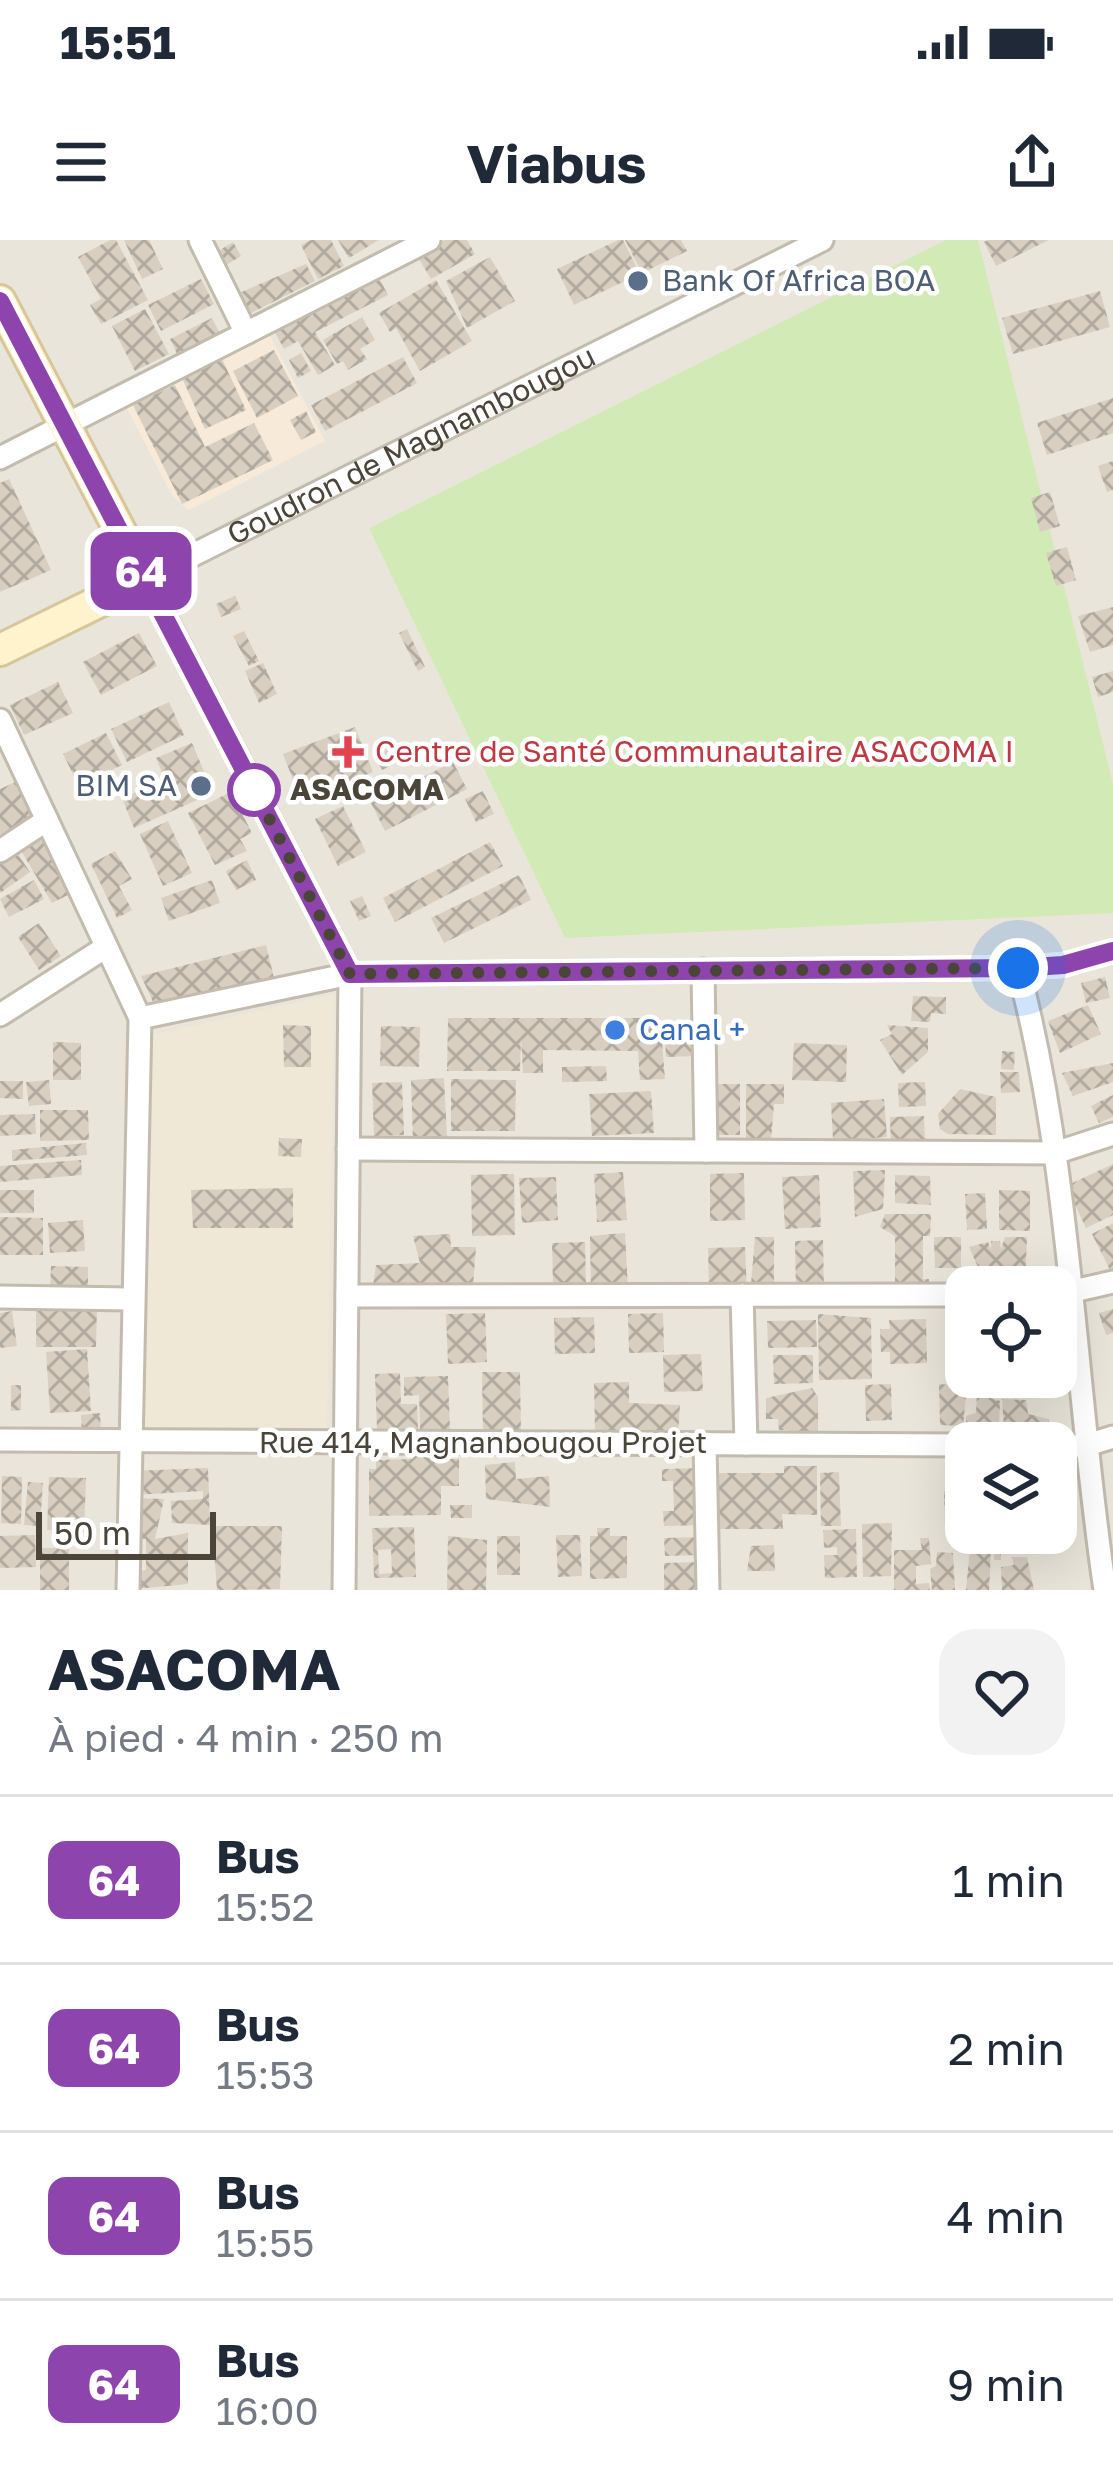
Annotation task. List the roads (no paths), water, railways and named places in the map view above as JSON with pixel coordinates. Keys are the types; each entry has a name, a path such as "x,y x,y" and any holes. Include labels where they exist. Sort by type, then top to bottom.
{"street":[{"path":"200,240 246,333"},
{"path":"0,458 429,240"},
{"name":"Goudron de Magnambougou","path":"0,650 822,240"},
{"path":"0,301 350,974 344,1590"},
{"path":"0,720 140,1018 130,1299 128,1590"},
{"path":"0,851 47,820"},
{"path":"0,1015 106,947"},
{"path":"140,1018 350,974 1018,968 1063,965 1113,951"},
{"path":"1018,968 1042,1056 1055,1153 1061,1266"},
{"path":"703,970 706,1151"},
{"path":"348,1149 1055,1153 1113,1134"},
{"path":"1077,1290 1113,1282"},
{"path":"742,1295 746,1444"},
{"path":"346,1296 945,1295"},
{"path":"0,1298 130,1299"},
{"path":"1077,1398 1105,1590"},
{"path":"1077,1446 1113,1437"},
{"name":"Rue 414, Magnanbougou Projet","path":"0,1440 945,1445"},
{"path":"705,1444 708,1590"}],"place":[{"name":"Bank Of Africa BOA","path":"638,281"},
{"name":"Centre de Santé Communautaire ASACOMA I","path":"348,752"},
{"name":"BIM SA","path":"201,786"},
{"name":"ASACOMA","path":"254,790"},
{"name":"Canal +","path":"615,1030"}]}
